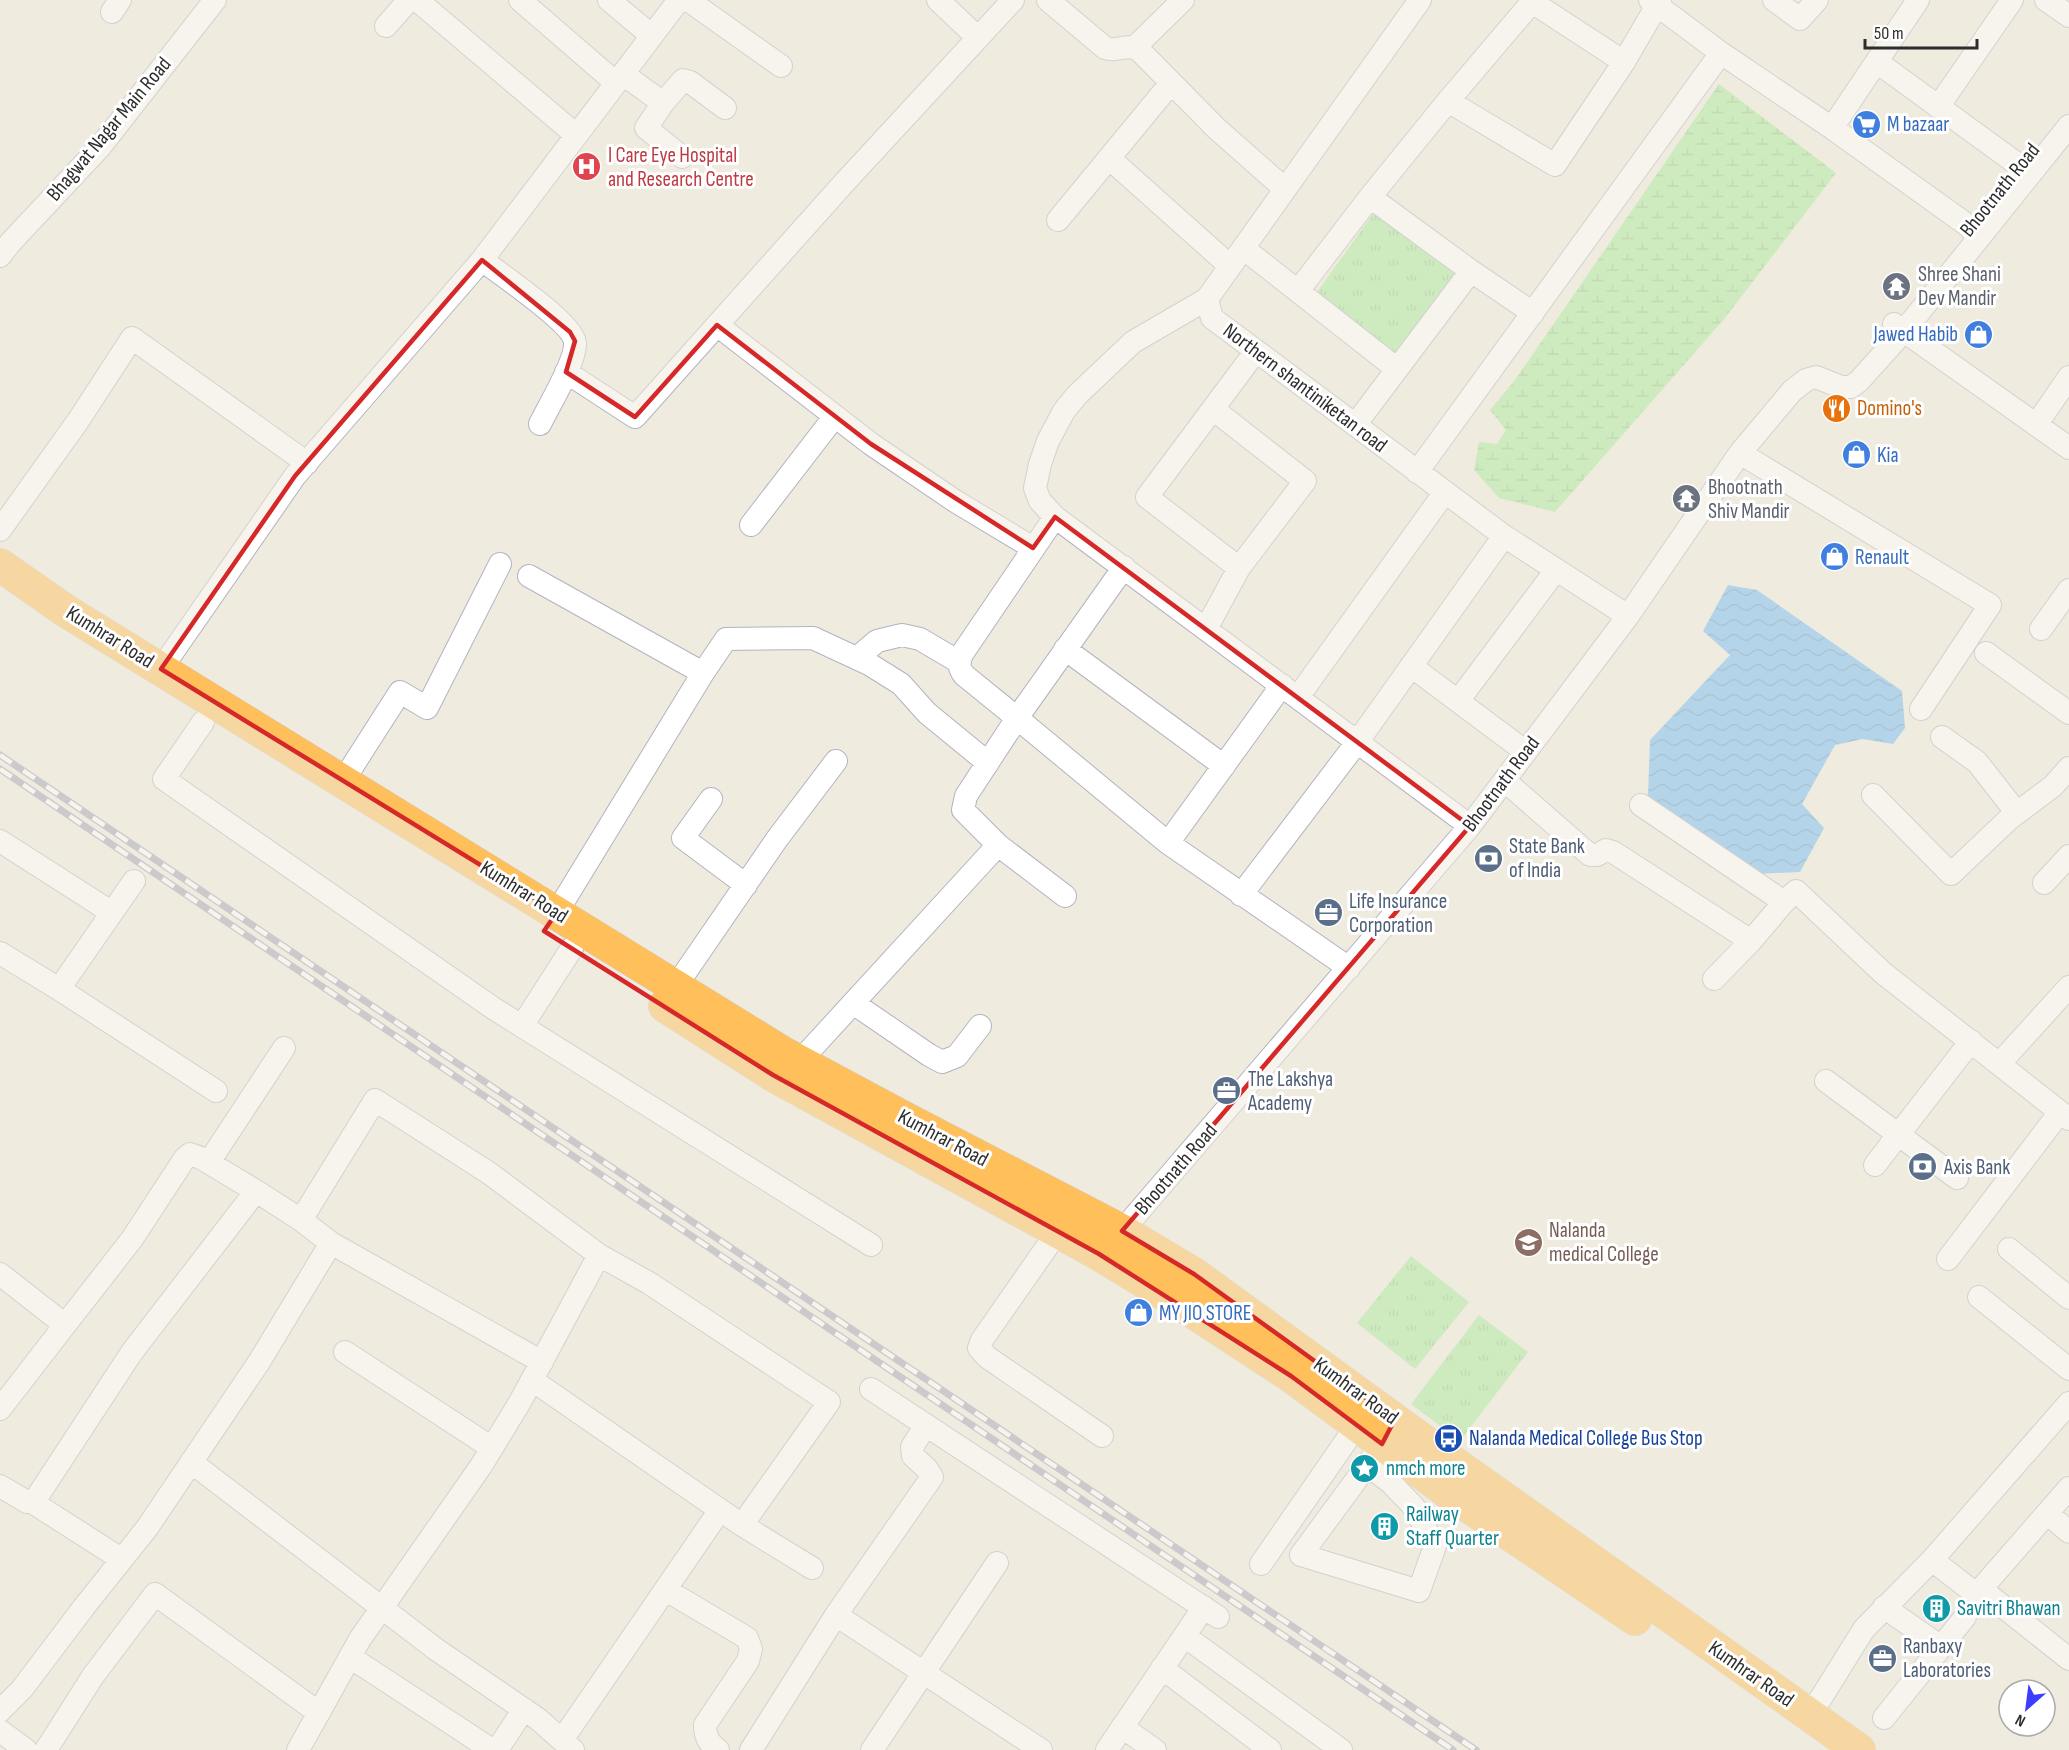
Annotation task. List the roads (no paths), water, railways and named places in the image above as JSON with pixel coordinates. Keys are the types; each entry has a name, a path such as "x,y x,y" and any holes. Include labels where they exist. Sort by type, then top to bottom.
{"highway":[{"name":"Kumhrar Road","path":"8,584 66,611 343,781 557,930 773,1075 1058,1231 1184,1306 1291,1376 1449,1493 1827,1750"},
{"name":"Kumhrar Road","path":"8,584 203,722 557,930 676,986 800,1061 1122,1231 1194,1274 1376,1438 1461,1468 1859,1750"}],"street":[{"name":"Bhagwat Nagar Main Road","path":"0,256 100,147 215,0"},
{"path":"386,26 409,0"},
{"path":"417,0 576,135"},
{"path":"520,0 620,78 663,103"},
{"path":"609,0 652,36"},
{"path":"938,0 978,38"},
{"path":"566,372 635,417 844,183 1013,0"},
{"path":"1048,0 1105,48 1112,50 1127,46 1134,48 1217,129 1285,189"},
{"path":"1134,48 1183,0"},
{"path":"1420,0 1207,299 1132,342 1077,395 1064,411 1048,441 1035,488 1040,501 1055,517 1470,826"},
{"path":"1774,0 1800,19 1817,0"},
{"path":"1832,129 1918,0"},
{"path":"1938,107 2012,0"},
{"path":"2046,0 2069,16"},
{"path":"161,669 295,476 482,260 679,1 781,66"},
{"path":"1298,291 1370,197 1531,1 1624,62"},
{"path":"1448,100 1555,165 1624,62 1656,2 1721,53 1832,129 1974,233"},
{"path":"1417,472 1721,53"},
{"path":"1877,62 2020,166"},
{"path":"681,157 646,128 663,103 684,80 725,108"},
{"path":"1058,220 1171,83"},
{"name":"Bhootnath Road","path":"1974,233 2020,166 2069,106"},
{"name":"Bhootnath Road","path":"1122,1231 1470,826 1628,616 1740,453 1792,391 1806,380 1816,377 1841,387 1851,387 1859,381 1974,233 2069,126"},
{"path":"1109,158 1230,266"},
{"path":"1370,197 1533,313"},
{"path":"1243,248 1397,369"},
{"path":"482,260 553,314 570,332 575,341 574,353 566,372 540,424"},
{"path":"1355,425 1471,271"},
{"name":"Northern shantiniketan road","path":"1207,299 1212,318 1504,536 1628,616"},
{"path":"717,325 871,444 956,501 1034,548"},
{"path":"1899,328 2069,448"},
{"path":"0,530 78,421 132,338 307,463"},
{"path":"1239,568 1147,497 1256,351"},
{"path":"2036,425 2069,377"},
{"path":"1206,629 1239,568 1305,481 1213,409"},
{"path":"751,525 835,416"},
{"path":"1740,453 1989,605 1921,709"},
{"path":"1168,843 1224,766 1290,691 1445,492"},
{"path":"1055,517 962,654 959,662 960,669 964,675 1168,843 1349,968"},
{"path":"1241,895 1358,741 1504,536"},
{"path":"343,781 400,692 427,708 501,564"},
{"path":"1065,896 998,845 963,810 966,796 1017,718 1124,567"},
{"path":"1458,701 1556,570"},
{"path":"529,576 703,673"},
{"path":"2041,629 2069,590"},
{"path":"857,658 877,641 902,635 920,639 959,662"},
{"path":"522,1026 557,930 703,673 726,639 813,638 857,658 883,671 901,684 927,713 988,763"},
{"path":"1065,649 1224,766"},
{"path":"1986,653 2069,713"},
{"path":"1411,666 1526,752"},
{"path":"203,722 164,779 522,1026 871,1245"},
{"path":"1942,737 1977,762 2017,813"},
{"path":"676,986 836,761"},
{"path":"1873,795 1951,874 2017,813 2053,786 2069,768"},
{"path":"1505,781 1590,855 1597,855 1606,850 1613,852 1751,941"},
{"path":"711,799 683,838 746,885"},
{"path":"1641,805 1784,902"},
{"path":"0,841 111,912"},
{"path":"800,1061 998,845"},
{"path":"2044,883 2069,856"},
{"path":"59,989 134,880"},
{"path":"1714,979 1796,891 1883,973 2065,1116 1948,1259"},
{"path":"0,953 216,1090"},
{"path":"1999,1064 2069,987"},
{"path":"854,1003 928,1055 942,1062 957,1056 980,1026"},
{"path":"1875,1165 1971,1041"},
{"path":"209,1162 284,1048"},
{"path":"1826,1081 1957,1178"},
{"path":"301,1220 375,1100 489,1173 599,1255 649,1283 830,1402 741,1525"},
{"path":"0,1410 132,1239 185,1158 190,1154 209,1162 256,1191 301,1220 331,1243 537,1371 741,1525 813,1568"},
{"path":"32,1502 132,1352 256,1191"},
{"path":"1058,1231 982,1340 979,1348 987,1357 1102,1436"},
{"path":"0,1711 22,1689 121,1558 147,1528 259,1362 331,1243"},
{"path":"2009,1249 2069,1298"},
{"path":"298,1750 360,1639 492,1448 537,1371 599,1255"},
{"path":"0,1274 65,1325"},
{"path":"1979,1297 2069,1370"},
{"path":"345,1352 492,1448"},
{"path":"871,1389 1211,1612 1186,1636 1107,1750"},
{"path":"1808,1715 1864,1629 1931,1561 2069,1403"},
{"path":"751,1750 836,1615 932,1477 913,1456 912,1447 926,1425"},
{"path":"1376,1438 1389,1482 1414,1507 1435,1546 1419,1591 1301,1556 1376,1438"},
{"path":"1261,1564 1376,1438"},
{"path":"191,1462 437,1650 538,1719 567,1745 720,1510"},
{"path":"0,1486 27,1502 32,1502 121,1558"},
{"path":"1931,1561 1976,1594 2069,1488"},
{"path":"2047,1513 2069,1532"},
{"path":"872,1750 997,1563"},
{"path":"1981,1589 2069,1659"},
{"path":"666,1590 747,1638 751,1649 748,1661 705,1725 705,1735 711,1745 718,1750"},
{"path":"0,1731 43,1749 93,1676 155,1594 319,1713"},
{"path":"1884,1607 1941,1647"},
{"path":"836,1615 1041,1750"},
{"path":"1884,1718 1965,1617"},
{"path":"1186,1636 1341,1750"},
{"path":"350,1657 492,1750"},
{"path":"1162,1668 1270,1750"},
{"path":"497,1750 524,1709"},
{"path":"1122,1727 1155,1750"}],"water":[{"path":"1728,585 1757,590 1902,691 1905,728 1893,744 1863,739 1835,745 1802,804 1824,828 1800,872 1754,874 1648,796 1650,740 1730,655 1703,631"}],"railway":[{"path":"0,755 1476,1750"},
{"path":"0,769 1453,1750"}],"place":[{"name":"M bazaar","path":"1866,124"},
{"name":"I Care Eye Hospital and Research Centre","path":"587,167"},
{"name":"Shree Shani Dev Mandir","path":"1897,286"},
{"name":"Jawed Habib","path":"1979,334"},
{"name":"Domino's","path":"1836,408"},
{"name":"Kia","path":"1856,455"},
{"name":"Bhootnath Shiv Mandir","path":"1687,499"},
{"name":"Renault","path":"1834,557"},
{"name":"State Bank of India","path":"1488,858"},
{"name":"Life Insurance Corporation","path":"1328,913"},
{"name":"The Lakshya Academy","path":"1227,1091"},
{"name":"Axis Bank","path":"1923,1167"},
{"name":"Nalanda medical College","path":"1528,1242"},
{"name":"MY JIO STORE","path":"1138,1313"},
{"name":"Nalanda Medical College Bus Stop","path":"1448,1438"},
{"name":"nmch more","path":"1365,1468"},
{"name":"Railway Staff Quarter","path":"1385,1526"},
{"name":"Savitri Bhawan","path":"1936,1608"},
{"name":"Ranbaxy Laboratories","path":"1882,1658"}]}
